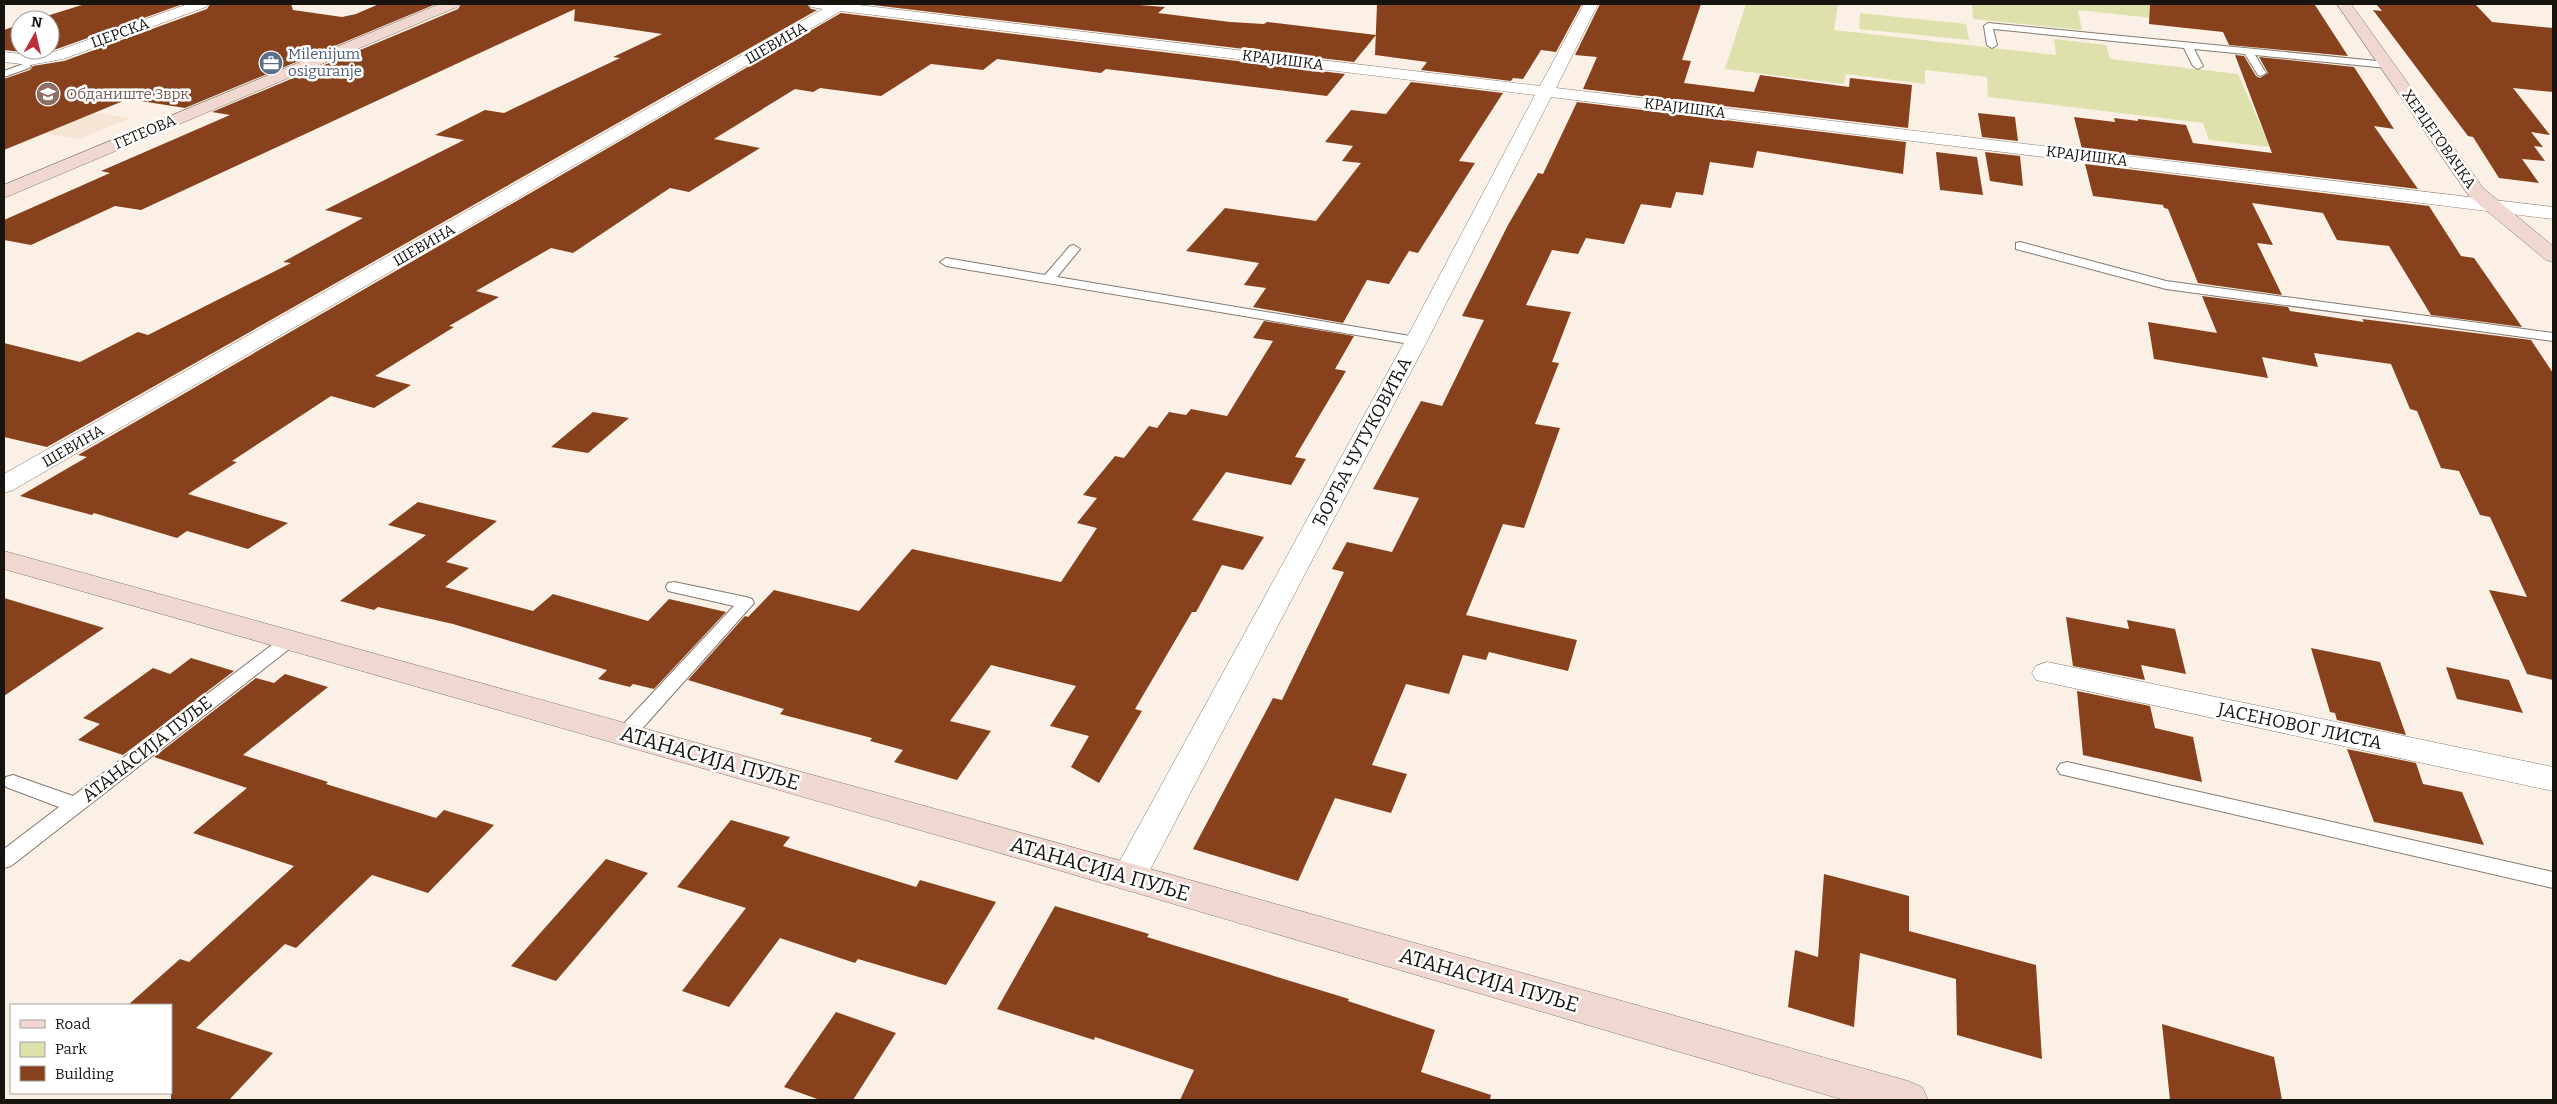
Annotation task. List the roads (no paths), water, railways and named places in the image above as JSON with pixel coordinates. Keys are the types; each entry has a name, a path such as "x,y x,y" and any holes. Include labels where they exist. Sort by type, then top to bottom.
{"street":[{"name":"ЦЕРСКА","path":"4,57 32,63 58,56 201,4"},
{"name":"ГЕТЕОВА","path":"4,192 452,4"},
{"name":"КРАЈИШКА","path":"816,4 842,5 2553,213"},
{"name":"ЂОРЂА ЧУТУКОВИЋА","path":"1129,877 1416,342 1544,91 1591,4"},
{"name":"ХЕРЦЕГОВАЧКА","path":"2344,4 2471,186 2490,205 2553,256"},
{"name":"ШЕВИНА","path":"4,485 842,5"},
{"name":"АТАНАСИЈА ПУЉЕ","path":"4,560 291,639 1908,1100"},
{"name":"ЈАСЕНОВОГ ЛИСТА","path":"2047,673 2553,779"}],"lane":[{"path":"1992,45 1988,26 2387,66"},
{"path":"2188,46 2198,66"},
{"path":"2249,52 2261,73"},
{"path":"4,74 32,63"},
{"path":"2020,246 2166,285 2553,336"},
{"path":"1048,279 1074,249"},
{"path":"946,262 1416,342"},
{"path":"625,734 746,603 674,587"},
{"name":"АТАНАСИЈА ПУЉЕ","path":"4,860 291,639"},
{"path":"2067,769 2553,880"},
{"path":"13,782 75,804"}],"place":[{"name":"Milenijum osiguranje","path":"271,63"},
{"name":"Обданиште Зврк","path":"48,94"}]}
